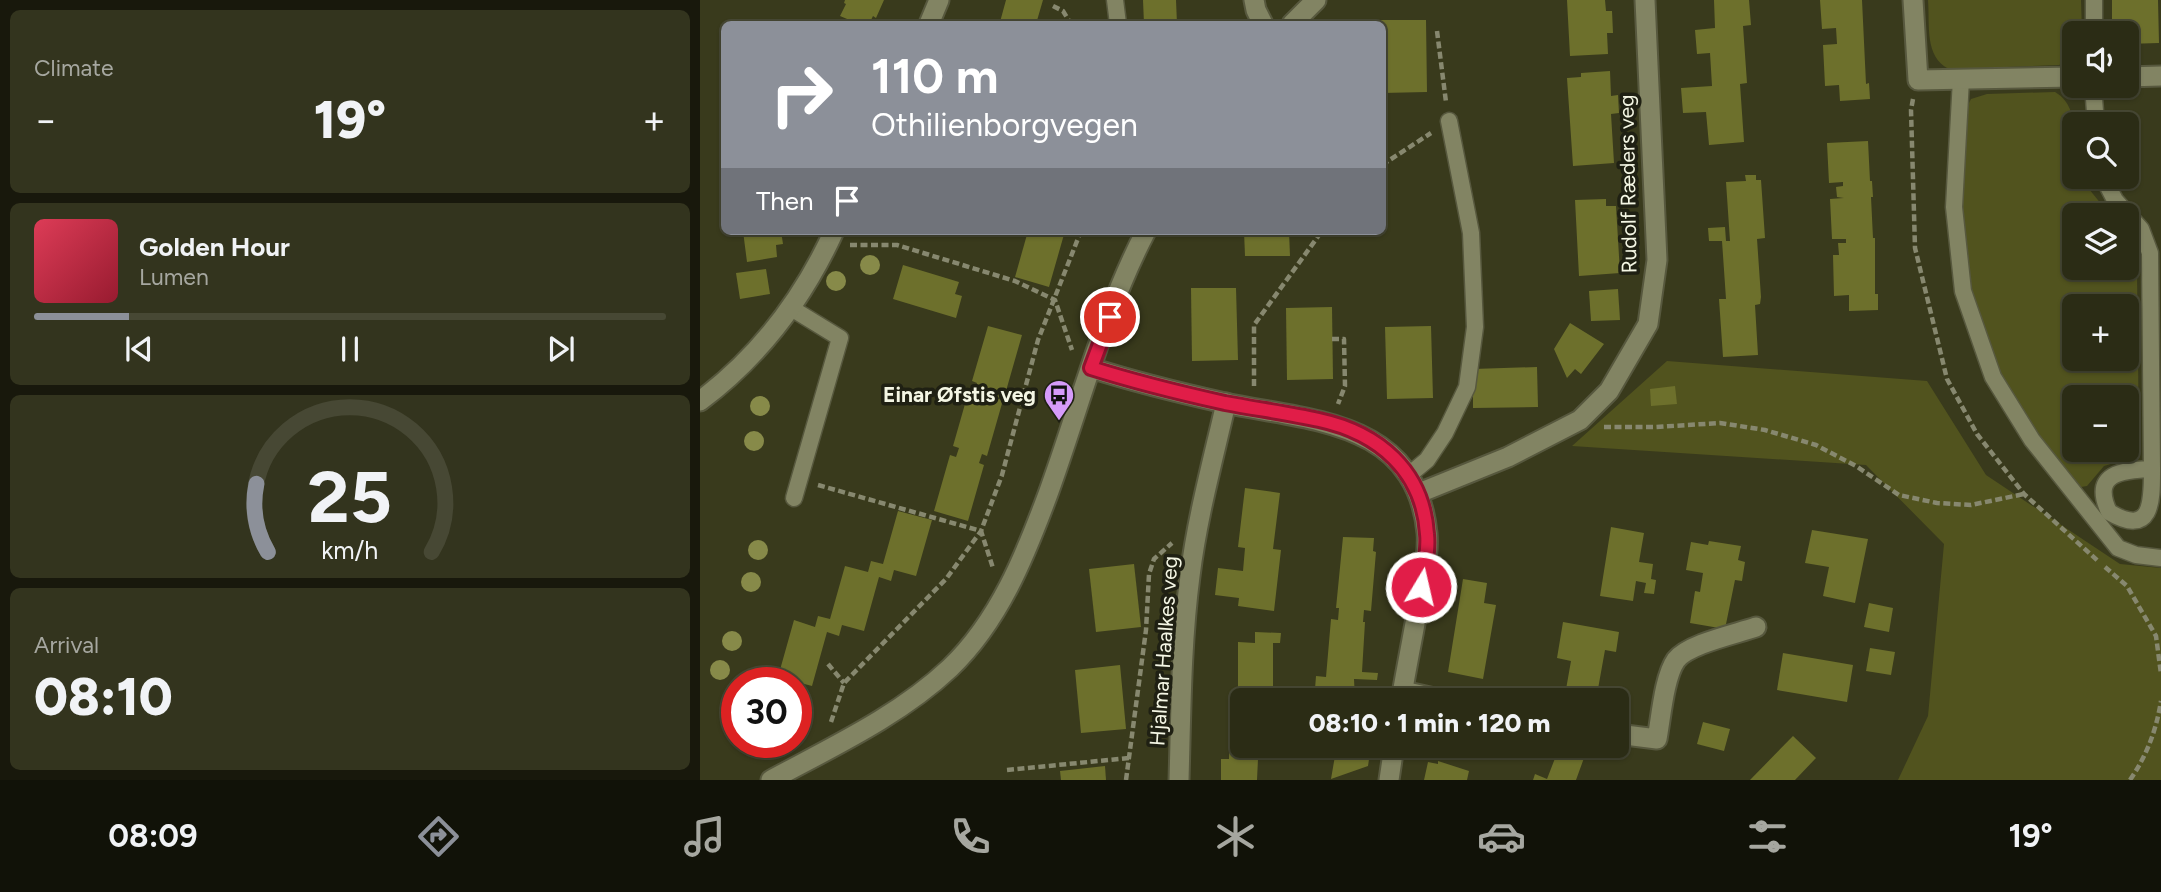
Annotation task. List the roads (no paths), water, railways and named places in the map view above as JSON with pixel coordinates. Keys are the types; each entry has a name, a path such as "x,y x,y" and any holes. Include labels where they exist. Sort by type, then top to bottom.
{"street":[{"path":"930,21 939,0"},
{"path":"1254,0 1262,21"},
{"path":"1295,21 1315,0"},
{"name":"Rudolf Ræders veg","path":"1419,494 1508,457 1580,420 1609,391 1648,324 1657,260 1645,0"},
{"path":"1913,0 1918,80 2062,77"},
{"path":"2139,76 2161,76"},
{"path":"771,780 887,716 923,691 976,639 995,612 1034,531 1083,363 1110,317 1144,235"},
{"path":"700,401 744,365 771,337 831,238"},
{"path":"1083,363 1226,403 1321,420 1366,436 1388,450 1409,475 1419,494 1427,535 1426,560 1403,688"},
{"name":"Hjalmar Haalkes veg","path":"1179,780 1185,623 1198,524 1226,403"},
{"path":"1629,736 1657,739 1669,678 1675,662 1683,653 1756,628"},
{"path":"1389,780 1392,758"}],"lane":[{"path":"1115,0 1118,21"},
{"path":"2094,0 2094,21"},
{"path":"1961,79 1954,207 1963,290 1993,377 2032,440 2118,548 2136,555 2161,558"},
{"path":"1409,475 1427,460 1468,387 1475,327 1471,233 1449,121"},
{"path":"2109,189 2115,200 2141,229 2150,253 2152,468"},
{"path":"791,308 840,338 794,498"}],"place":[{"name":"Einar Øfstis veg","path":"1059,422"}]}
